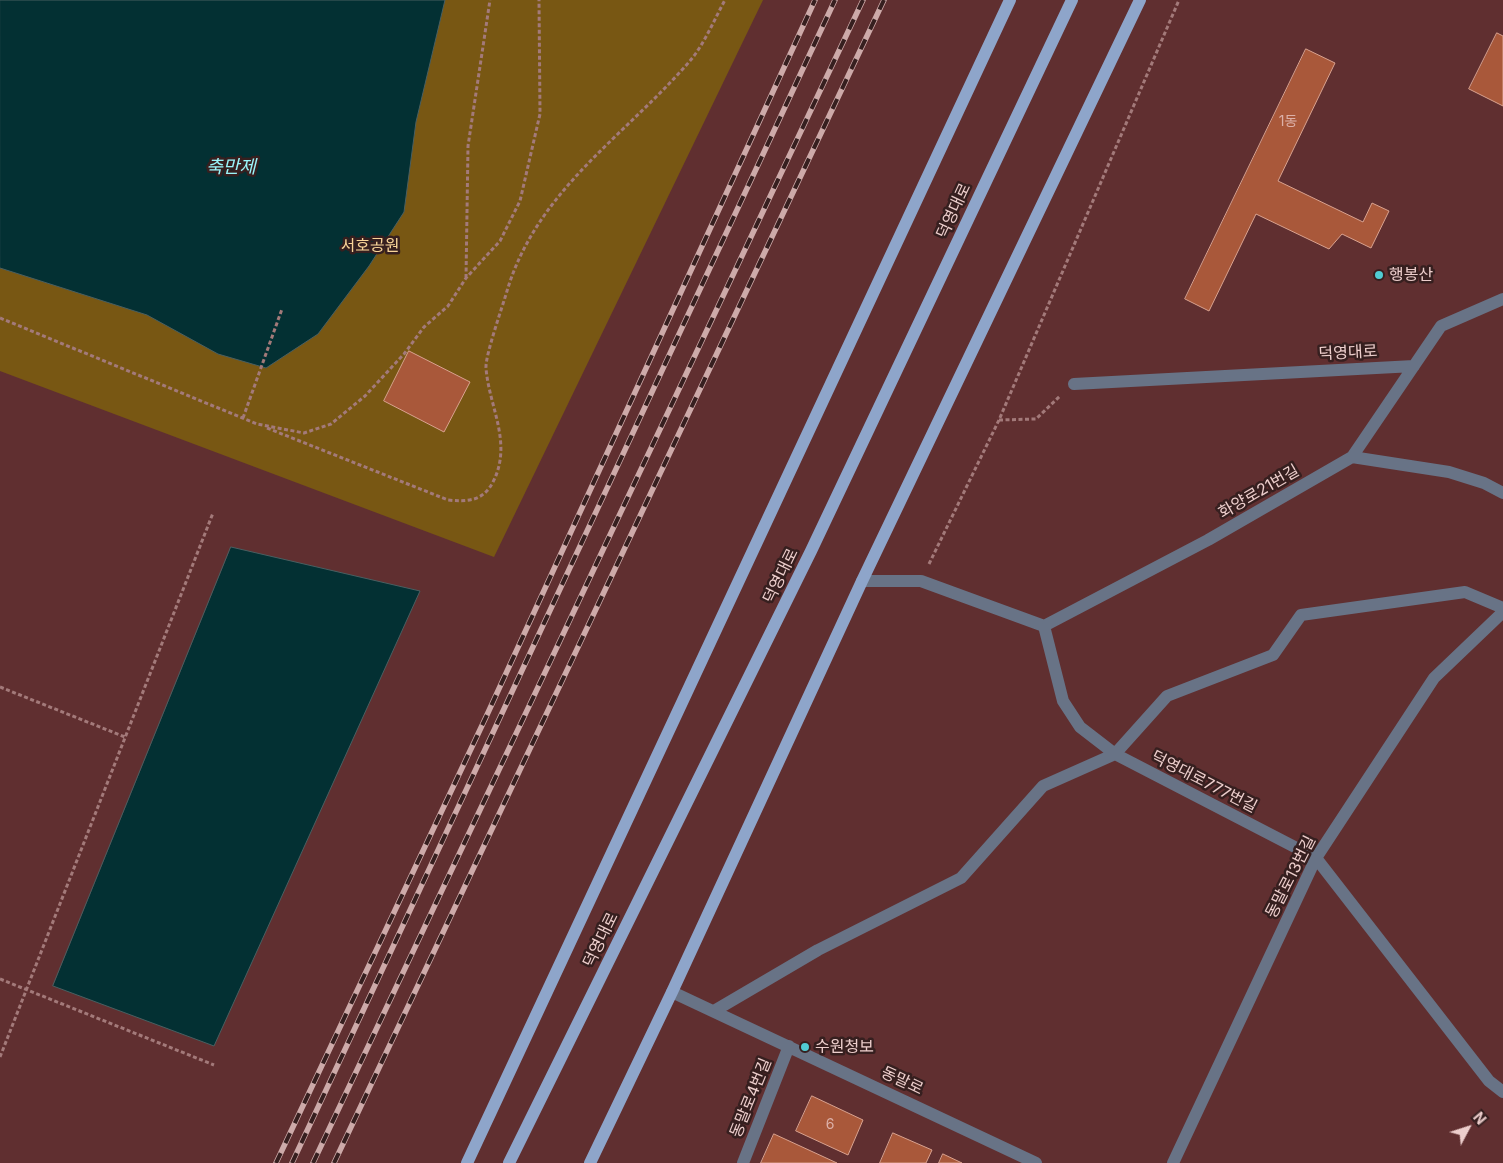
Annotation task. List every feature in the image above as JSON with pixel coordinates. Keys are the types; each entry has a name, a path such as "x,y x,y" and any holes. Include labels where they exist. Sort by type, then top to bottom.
{"main road":[{"name":"덕영대로","path":"467,1163 1010,0"},
{"name":"덕영대로","path":"509,1163 811,551 1072,0"},
{"path":"590,1163 672,992 862,581 1140,0"}],"street":[{"path":"1503,299 1440,326 1352,457 1449,472 1484,483 1503,493"},
{"name":"덕영대로","path":"1074,384 1414,366"},
{"name":"화양로21번길","path":"1044,626 1208,540 1352,457"},
{"path":"862,581 920,581 1044,626"},
{"path":"714,1011 818,950 961,878 1043,786 1115,754 1167,696 1273,655 1301,615 1465,592 1503,608"},
{"name":"동말로13번길","path":"1173,1163 1316,858 1434,678 1503,612"},
{"name":"덕영대로777번길","path":"1044,626 1063,701 1080,727 1115,754 1316,858 1490,1081 1503,1092"},
{"name":"동말로","path":"672,992 1036,1163"},
{"name":"동말로4번길","path":"742,1163 790,1046"}],"path":[{"path":"466,278 468,146 490,0"},
{"path":"257,424 304,433 319,429 342,417 404,354 424,327 448,306 466,278 500,241 520,201 540,114 539,0"},
{"path":"0,318 448,500 468,501 483,496 490,488 499,469 502,443 485,366 512,276 537,226 556,196 690,61 726,0"},
{"path":"920,581 999,420 1179,0"},
{"path":"243,418 282,309"},
{"path":"999,420 1036,419 1074,384"},
{"path":"0,1057 212,513"},
{"path":"0,688 125,737"},
{"path":"0,980 214,1065"}],"green space":[{"name":"서호공원","path":"0,0 763,0 494,557 0,371"}],"water":[{"name":"축만제","path":"0,0 445,0 416,122 404,212 369,266 318,334 266,368 218,354 147,315 0,268"},
{"path":"231,547 420,591 214,1046 53,986"}],"building":[{"path":"1497,33 1503,36 1503,106 1469,89"},
{"path":"1306,49 1335,63 1278,181 1363,222 1372,203 1389,211 1371,248 1342,234 1329,249 1256,214 1209,311 1185,299"},
{"path":"409,351 470,382 444,432 384,401"},
{"path":"812,1096 863,1120 848,1155 796,1131"},
{"path":"893,1133 932,1150 926,1163 880,1163"},
{"path":"774,1134 837,1163 761,1163"},
{"path":"943,1154 962,1163 939,1163"}],"railway":[{"path":"276,1163 486,717 815,0"},
{"path":"292,1163 835,0"},
{"path":"313,1163 863,0"},
{"path":"334,1163 884,0"}],"place":[{"name":"행봉산","path":"1379,275"},
{"name":"수원청보","path":"805,1047"}]}
